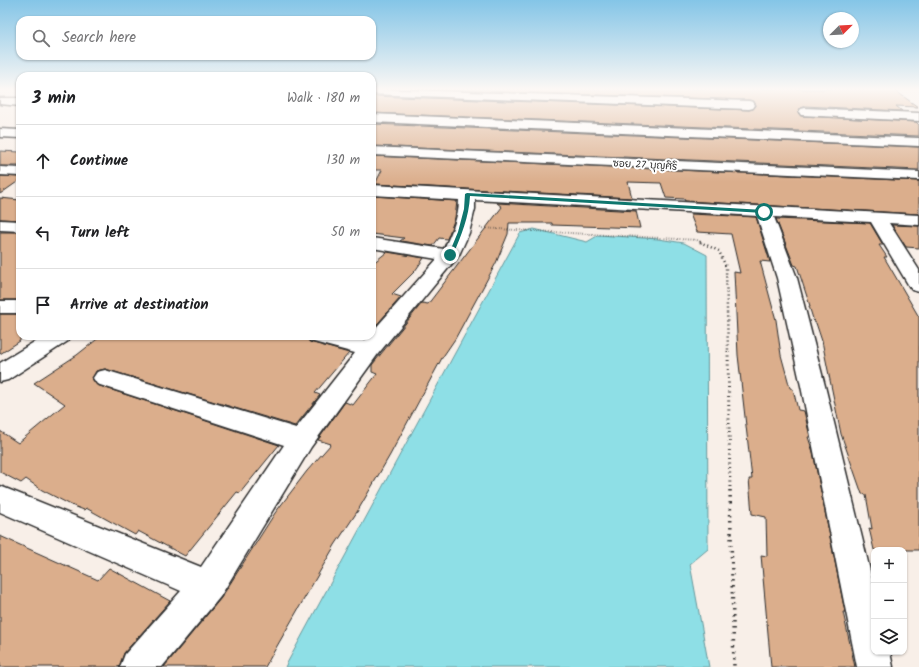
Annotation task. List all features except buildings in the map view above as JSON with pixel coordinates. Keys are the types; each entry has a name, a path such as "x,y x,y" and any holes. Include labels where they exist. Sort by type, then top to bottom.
{"street":[{"path":"388,120 560,143 748,134 919,142"},
{"path":"558,120 560,143"},
{"path":"737,120 748,134"},
{"path":"814,120 825,131"},
{"path":"876,120 888,130"},
{"path":"0,133 16,134"},
{"name":"ซอย 27 บุญศิริ","path":"376,151 560,143 919,176"},
{"path":"0,171 16,172"},
{"path":"376,190 919,220"},
{"path":"138,667 208,586 302,440 370,349 450,255 462,227 467,209 467,194"},
{"path":"764,212 789,286 813,386 875,667"},
{"path":"876,218 917,278"},
{"path":"0,225 16,226"},
{"path":"376,244 450,255"},
{"path":"0,307 16,307"},
{"path":"0,374 54,340"},
{"path":"334,340 370,349"},
{"path":"105,378 302,440"},
{"path":"0,499 208,586"}],"path":[{"path":"462,227 697,240 719,251 726,267 734,667"}],"water":[{"path":"534,229 587,242 599,235 658,239 684,243 707,255 708,549 690,564 709,667 285,667 520,233"}],"route":[{"path":"450,255 460,232 467,209 467,194 764,212"}]}
